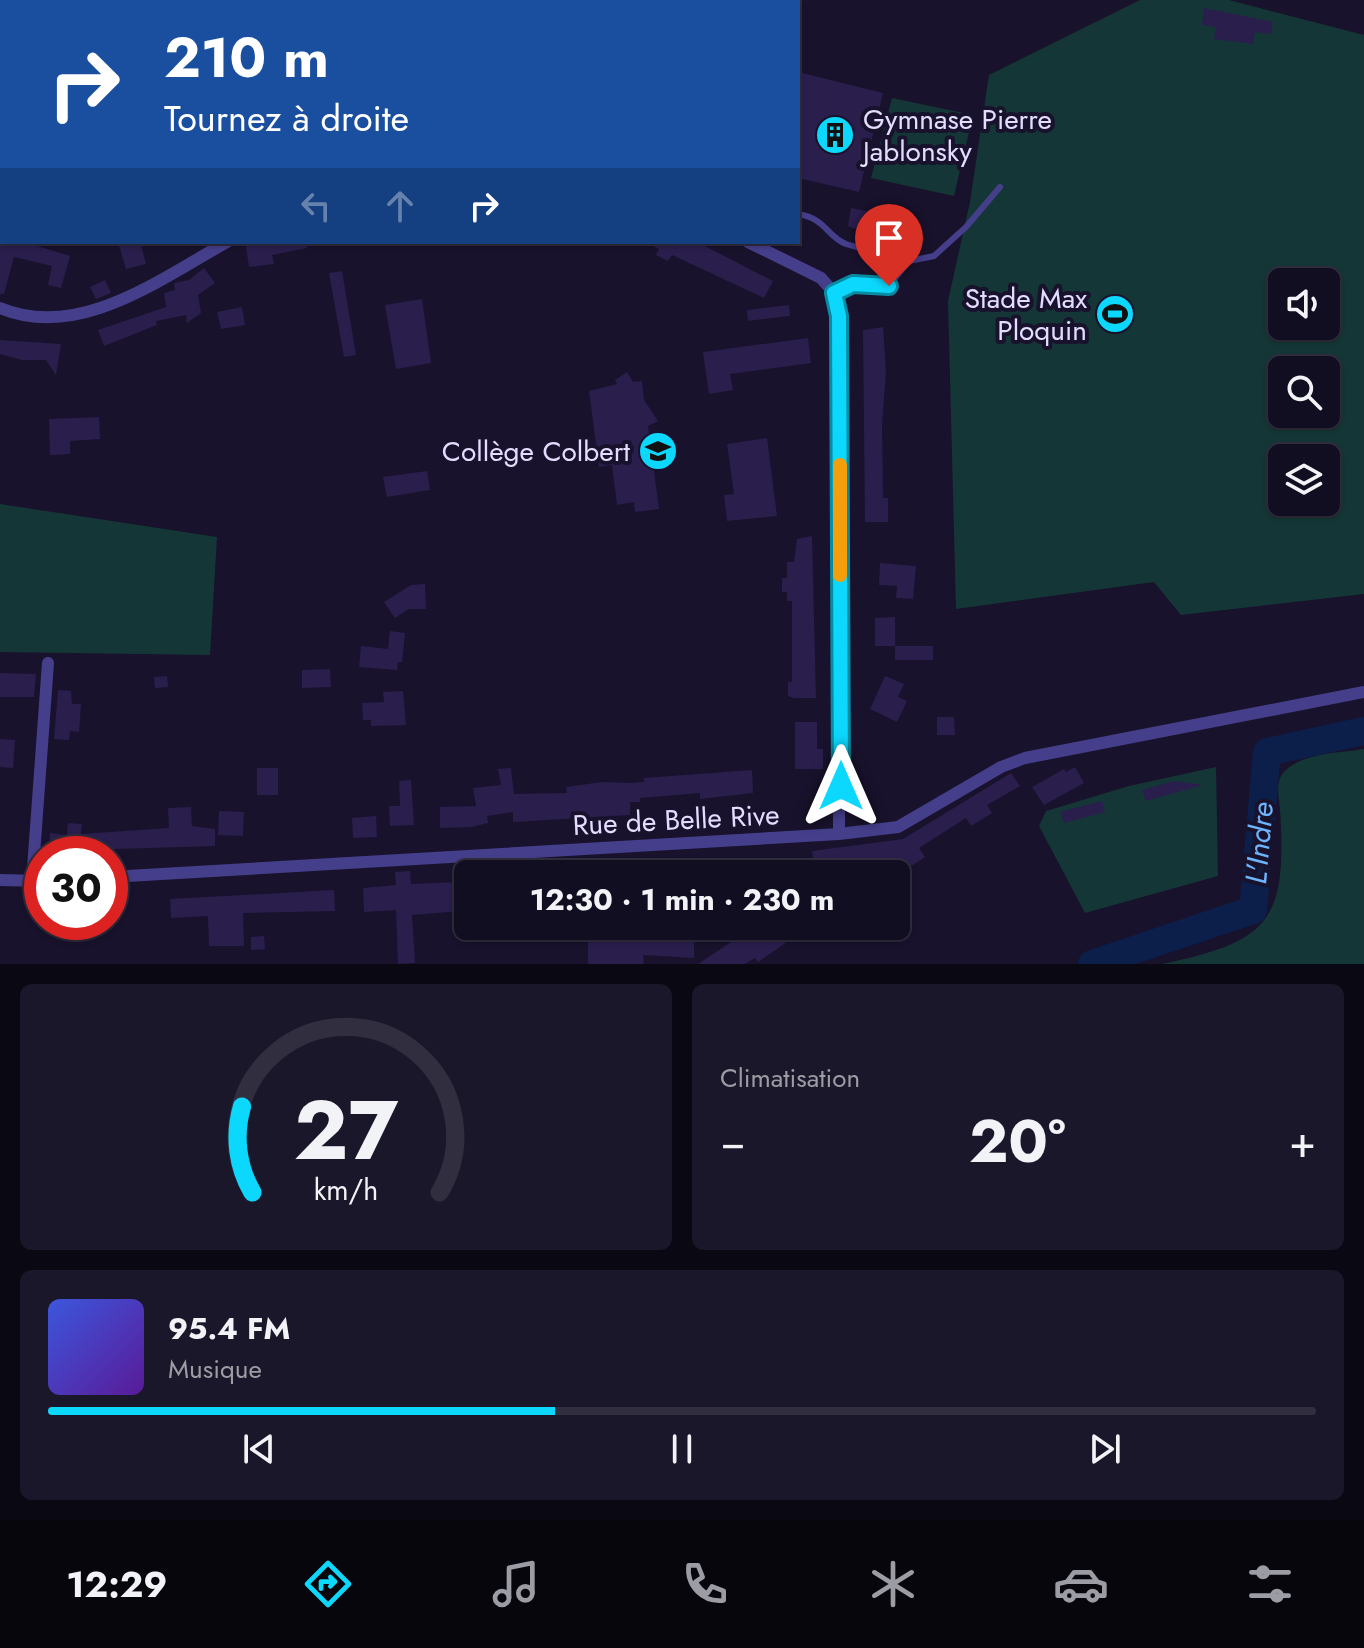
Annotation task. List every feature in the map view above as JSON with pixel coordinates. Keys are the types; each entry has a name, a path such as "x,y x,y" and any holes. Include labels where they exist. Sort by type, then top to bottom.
{"street":[{"path":"0,308 17,315 74,318 138,292 223,244"},
{"path":"752,244 821,278 834,293 839,316 839,834"},
{"path":"39,836 48,663"},
{"name":"Rue de Belle Rive","path":"128,876 839,834 898,827 1001,767 1025,758 1364,692"},
{"path":"0,880 24,881"}],"lane":[{"path":"800,214 816,217 843,243 888,252 909,261 934,256 966,227 1000,187"},
{"path":"834,293 853,284 889,286 909,261"}],"green space":[{"name":"Stade Max Ploquin","path":"1140,0 1229,0 1364,35 1364,594 1181,615 1154,582 956,609 948,301 970,202 989,75"},
{"path":"892,98 973,115 954,196 871,178"},
{"path":"0,504 217,537 210,655 0,652"},
{"path":"1364,749 1364,964 1162,964 1227,946 1249,934 1264,920 1274,901 1280,877 1278,791 1283,773 1299,761"},
{"path":"1216,767 1218,876 1085,913 1039,826 1046,811 1129,786"}],"building":[{"path":"1204,8 1273,22 1271,34 1255,32 1253,44 1214,39 1216,27 1202,25"},
{"name":"Gymnase Pierre Jablonsky","path":"800,72 883,93 859,192 800,178"},
{"path":"851,208 881,214 876,236 848,226"},
{"path":"0,244 31,244 70,256 61,288 48,285 52,266 14,257 4,294 0,294"},
{"path":"119,244 141,244 146,264 126,269"},
{"path":"306,244 307,248 272,255 274,264 249,267 246,246"},
{"path":"649,244 701,244 773,281 764,298 672,255 668,261 656,255 659,249"},
{"path":"204,268 215,283 198,295 201,313 187,323 186,315 156,321 157,325 104,346 98,330 166,307 164,293 175,290 174,283 189,280"},
{"path":"342,271 356,355 344,357 329,273"},
{"path":"105,280 111,293 96,299 90,287"},
{"path":"422,299 431,363 396,369 385,305"},
{"path":"789,305 790,316 748,321 747,310"},
{"path":"242,307 245,325 221,329 217,312"},
{"path":"883,327 886,372 882,425 883,498 888,498 888,522 865,522 863,330"},
{"path":"808,338 811,363 730,374 733,390 709,394 703,352"},
{"path":"0,340 61,344 56,375 46,360 22,360 0,354"},
{"path":"627,372 633,382 642,381 644,400 658,421 648,426 659,509 635,512 634,502 617,505 612,465 599,467 589,391 617,384 615,380"},
{"path":"99,417 100,439 70,441 70,454 50,455 49,419"},
{"path":"767,438 777,516 727,521 724,495 734,494 727,444"},
{"path":"427,471 430,490 387,497 383,477"},
{"path":"812,536 816,698 794,698 788,696 788,682 792,682 792,601 787,601 787,592 782,592 782,578 787,578 787,562 794,562 797,539"},
{"path":"880,563 916,566 913,599 896,598 897,586 879,585"},
{"path":"425,584 426,609 409,609 395,618 384,602 411,585"},
{"path":"895,617 895,646 875,646 875,618"},
{"path":"390,631 405,633 402,662 398,662 397,670 359,667 361,646 388,649"},
{"path":"895,646 933,646 933,660 895,660"},
{"path":"330,669 331,687 302,688 302,670"},
{"path":"0,673 36,674 34,697 0,697"},
{"path":"167,676 168,687 155,688 154,677"},
{"path":"885,676 904,684 898,697 907,701 897,722 870,709"},
{"path":"58,690 71,691 72,704 81,704 79,732 70,731 69,740 54,739"},
{"path":"403,691 406,725 371,726 371,720 363,720 362,703 384,702 383,692"},
{"path":"937,717 954,717 955,735 937,735"},
{"path":"795,722 817,722 817,749 823,749 823,769 795,769"},
{"path":"0,739 15,740 13,768 0,767"},
{"path":"1075,767 1084,783 1044,805 1032,787 1064,769 1066,772"},
{"path":"257,768 278,768 278,795 257,795"},
{"path":"511,768 514,794 567,793 566,787 602,782 644,782 644,778 752,770 753,793 700,799 700,793 640,798 640,802 630,802 630,815 513,822 513,812 487,816 488,823 472,827 440,828 440,807 476,806 473,788 501,785 498,769"},
{"path":"1011,773 1020,786 987,805 992,813 971,826 966,818 919,848 925,857 913,865 910,866 910,860 813,860 812,851 903,839"},
{"path":"411,780 414,825 390,826 389,806 400,806 399,781"},
{"path":"1174,781 1203,785 1146,801 1142,790"},
{"path":"1102,801 1105,812 1064,823 1060,812"},
{"path":"191,807 192,826 215,829 215,846 128,849 128,836 50,836 50,833 67,835 68,823 82,824 81,834 169,828 168,808"},
{"path":"219,811 244,812 243,836 218,835"},
{"path":"376,816 377,837 353,838 352,818"},
{"path":"410,871 411,884 454,882 454,912 412,915 415,963 398,964 396,910 364,912 363,888 396,885 395,872"},
{"path":"334,890 335,911 243,913 244,946 209,946 208,916 171,918 170,899"},
{"path":"264,936 265,949 251,950 251,937"},
{"path":"588,940 694,940 694,958 643,955 644,964 588,964"},
{"path":"734,940 790,940 758,962 755,958 745,964 698,964"}],"waterway":[{"name":"L'Indre","path":"1092,964 1253,910 1267,752 1364,731"}],"slow traffic":[{"path":"840,465 840,575"}],"place":[{"name":"Gymnase Pierre Jablonsky","path":"835,135"},
{"name":"Stade Max Ploquin","path":"1115,314"},
{"name":"Collège Colbert","path":"658,451"}],"route":[{"path":"841,786 839,316 834,293 853,284 889,286"}]}
